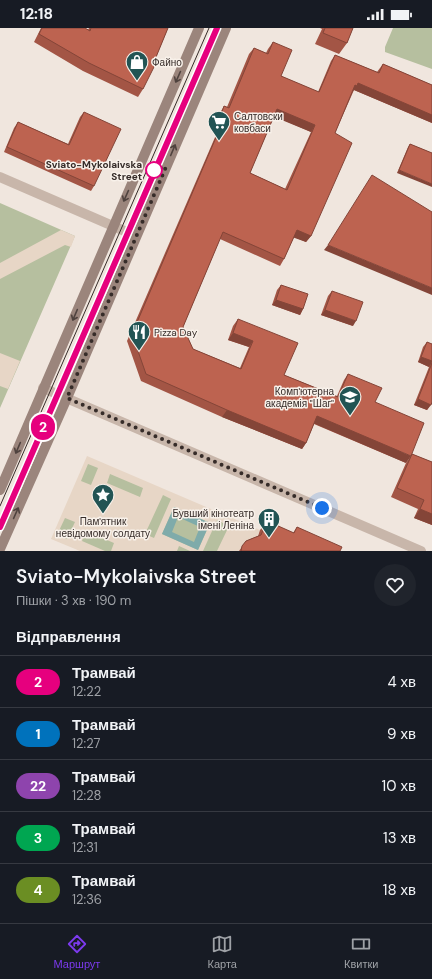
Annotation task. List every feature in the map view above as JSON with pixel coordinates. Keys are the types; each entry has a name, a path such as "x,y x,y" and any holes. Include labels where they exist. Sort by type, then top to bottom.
{"main road":[{"path":"0,490 199,28"},
{"path":"0,548 67,398 226,28"}],"street":[{"path":"0,176 136,236"},
{"path":"43,388 421,551"}],"green space":[{"path":"393,28 432,28 432,69 385,52 385,47"},
{"path":"0,203 75,236 0,408"},
{"path":"88,458 259,531 237,551 82,551 53,539"}],"shaded area":[{"path":"61,230 75,236 71,247 65,245 0,279 0,263"},
{"path":"0,353 20,361 8,389 0,386"},
{"path":"87,456 260,530 252,548 239,551 217,551 229,526 217,520 203,551 190,551 179,546 177,551 111,551 114,543 86,531 82,541 105,551 80,551 51,539","holes":["88,464 98,468 91,485 81,481","110,474 143,488 140,497 107,483","163,495 171,499 154,538 145,534","174,507 210,523 198,550 162,534","65,518 75,522 67,539 57,535"]}],"water":[{"path":"174,507 210,523 198,550 162,534","holes":["178,517 200,527 194,542 172,532"]}],"building":[{"path":"42,28 85,28 90,31 91,28 168,28 154,62 156,63 143,89 89,63 39,34"},
{"path":"325,28 353,28 347,43 323,33"},
{"path":"273,42 292,50 281,76 319,92 335,55 379,73 383,64 432,85 432,115 358,83 357,86 355,85 335,133 352,143 311,236 297,230 284,259 223,232 183,327 193,349 241,369 253,341 233,333 238,319 298,343 284,375 338,397 348,374 382,388 375,402 424,423 411,456 317,416 306,443 146,374 132,334 223,121 219,120 224,106 229,108 254,48 268,54","holes":["277,109 315,125 287,190 250,173"]},
{"path":"84,112 121,129 94,186 7,147 18,122 69,145"},
{"path":"410,144 432,153 432,184 399,170"},
{"path":"372,175 432,212 432,288 328,245"},
{"path":"281,285 308,294 303,309 276,300"},
{"path":"332,291 363,302 356,321 325,310"},
{"path":"427,342 432,344 432,361 421,357"},
{"path":"432,363 432,402 431,405 418,399"},
{"path":"412,454 432,462 432,514 420,509 424,500 397,488"},
{"path":"267,521 294,533 297,527 342,547 340,551 241,551 242,546 246,541 261,535"}],"tram line":[{"path":"0,506 209,28"},
{"path":"0,527 217,28"},
{"name":"2","path":"0,527 217,28"}],"place":[{"name":"Файно","path":"137,82"},
{"name":"Салтовски ковбаси","path":"219,142"},
{"name":"Sviato-Mykolaivska Street","path":"154,170"},
{"name":"Pizza Day","path":"139,352"},
{"name":"Комп'ютерна академія \"Шаг\"","path":"350,416"},
{"name":"Пам'ятник невідомому солдату","path":"103,514"},
{"name":"Бувший кінотеатр імені Леніна","path":"269,538"}],"route":[{"path":"154,170 166,167 67,398 322,508"}]}
